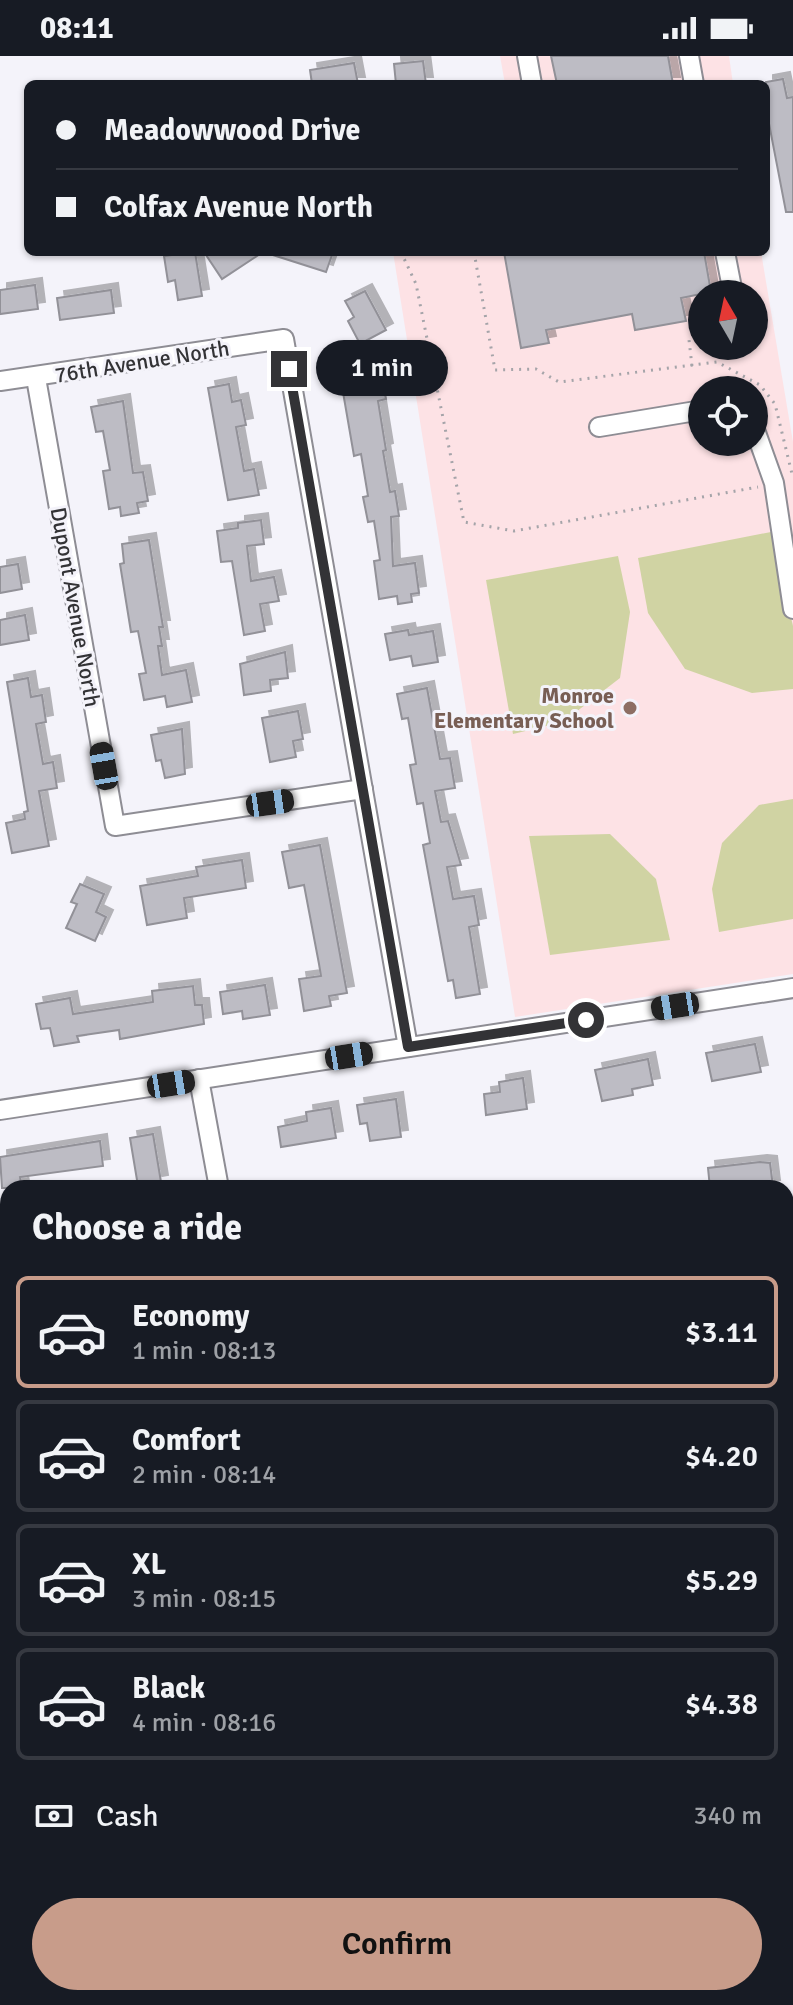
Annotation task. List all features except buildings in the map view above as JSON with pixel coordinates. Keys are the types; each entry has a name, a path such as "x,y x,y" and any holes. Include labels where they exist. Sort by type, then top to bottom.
{"street":[{"path":"527,56 531,80"},
{"path":"689,56 693,80"},
{"path":"726,256 730,280"},
{"name":"76th Avenue North","path":"0,381 284,339 363,789"},
{"name":"Dupont Avenue North","path":"36,378 115,826 363,789"},
{"path":"599,427 688,412"},
{"path":"764,456 774,483 793,609"},
{"path":"363,789 408,1047"},
{"path":"0,1110 793,988"},
{"path":"199,1079 218,1180"}],"path":[{"path":"403,256 416,284 464,522 514,531 754,488"},
{"path":"475,256 495,370 536,369 559,382 717,362 760,385 775,404 793,478"},
{"path":"691,360 692,366"}],"shaded area":[{"path":"500,56 729,56 732,80 504,80"},
{"name":"Monroe Elementary School","path":"394,256 762,256 766,280 688,280 688,360 768,360 768,294 793,442 793,974 515,1017"}],"green space":[{"path":"771,532 793,626 793,689 752,693 685,669 648,613 638,558"},
{"path":"618,556 630,612 620,678 563,722 513,734 486,580"},
{"path":"793,799 793,919 719,932 712,889 722,843 759,805"},
{"path":"610,834 656,879 670,940 550,955 529,836"}],"place":[{"name":"Monroe Elementary School","path":"630,708"}],"route":[{"path":"289,369 408,1047 586,1020"}]}
